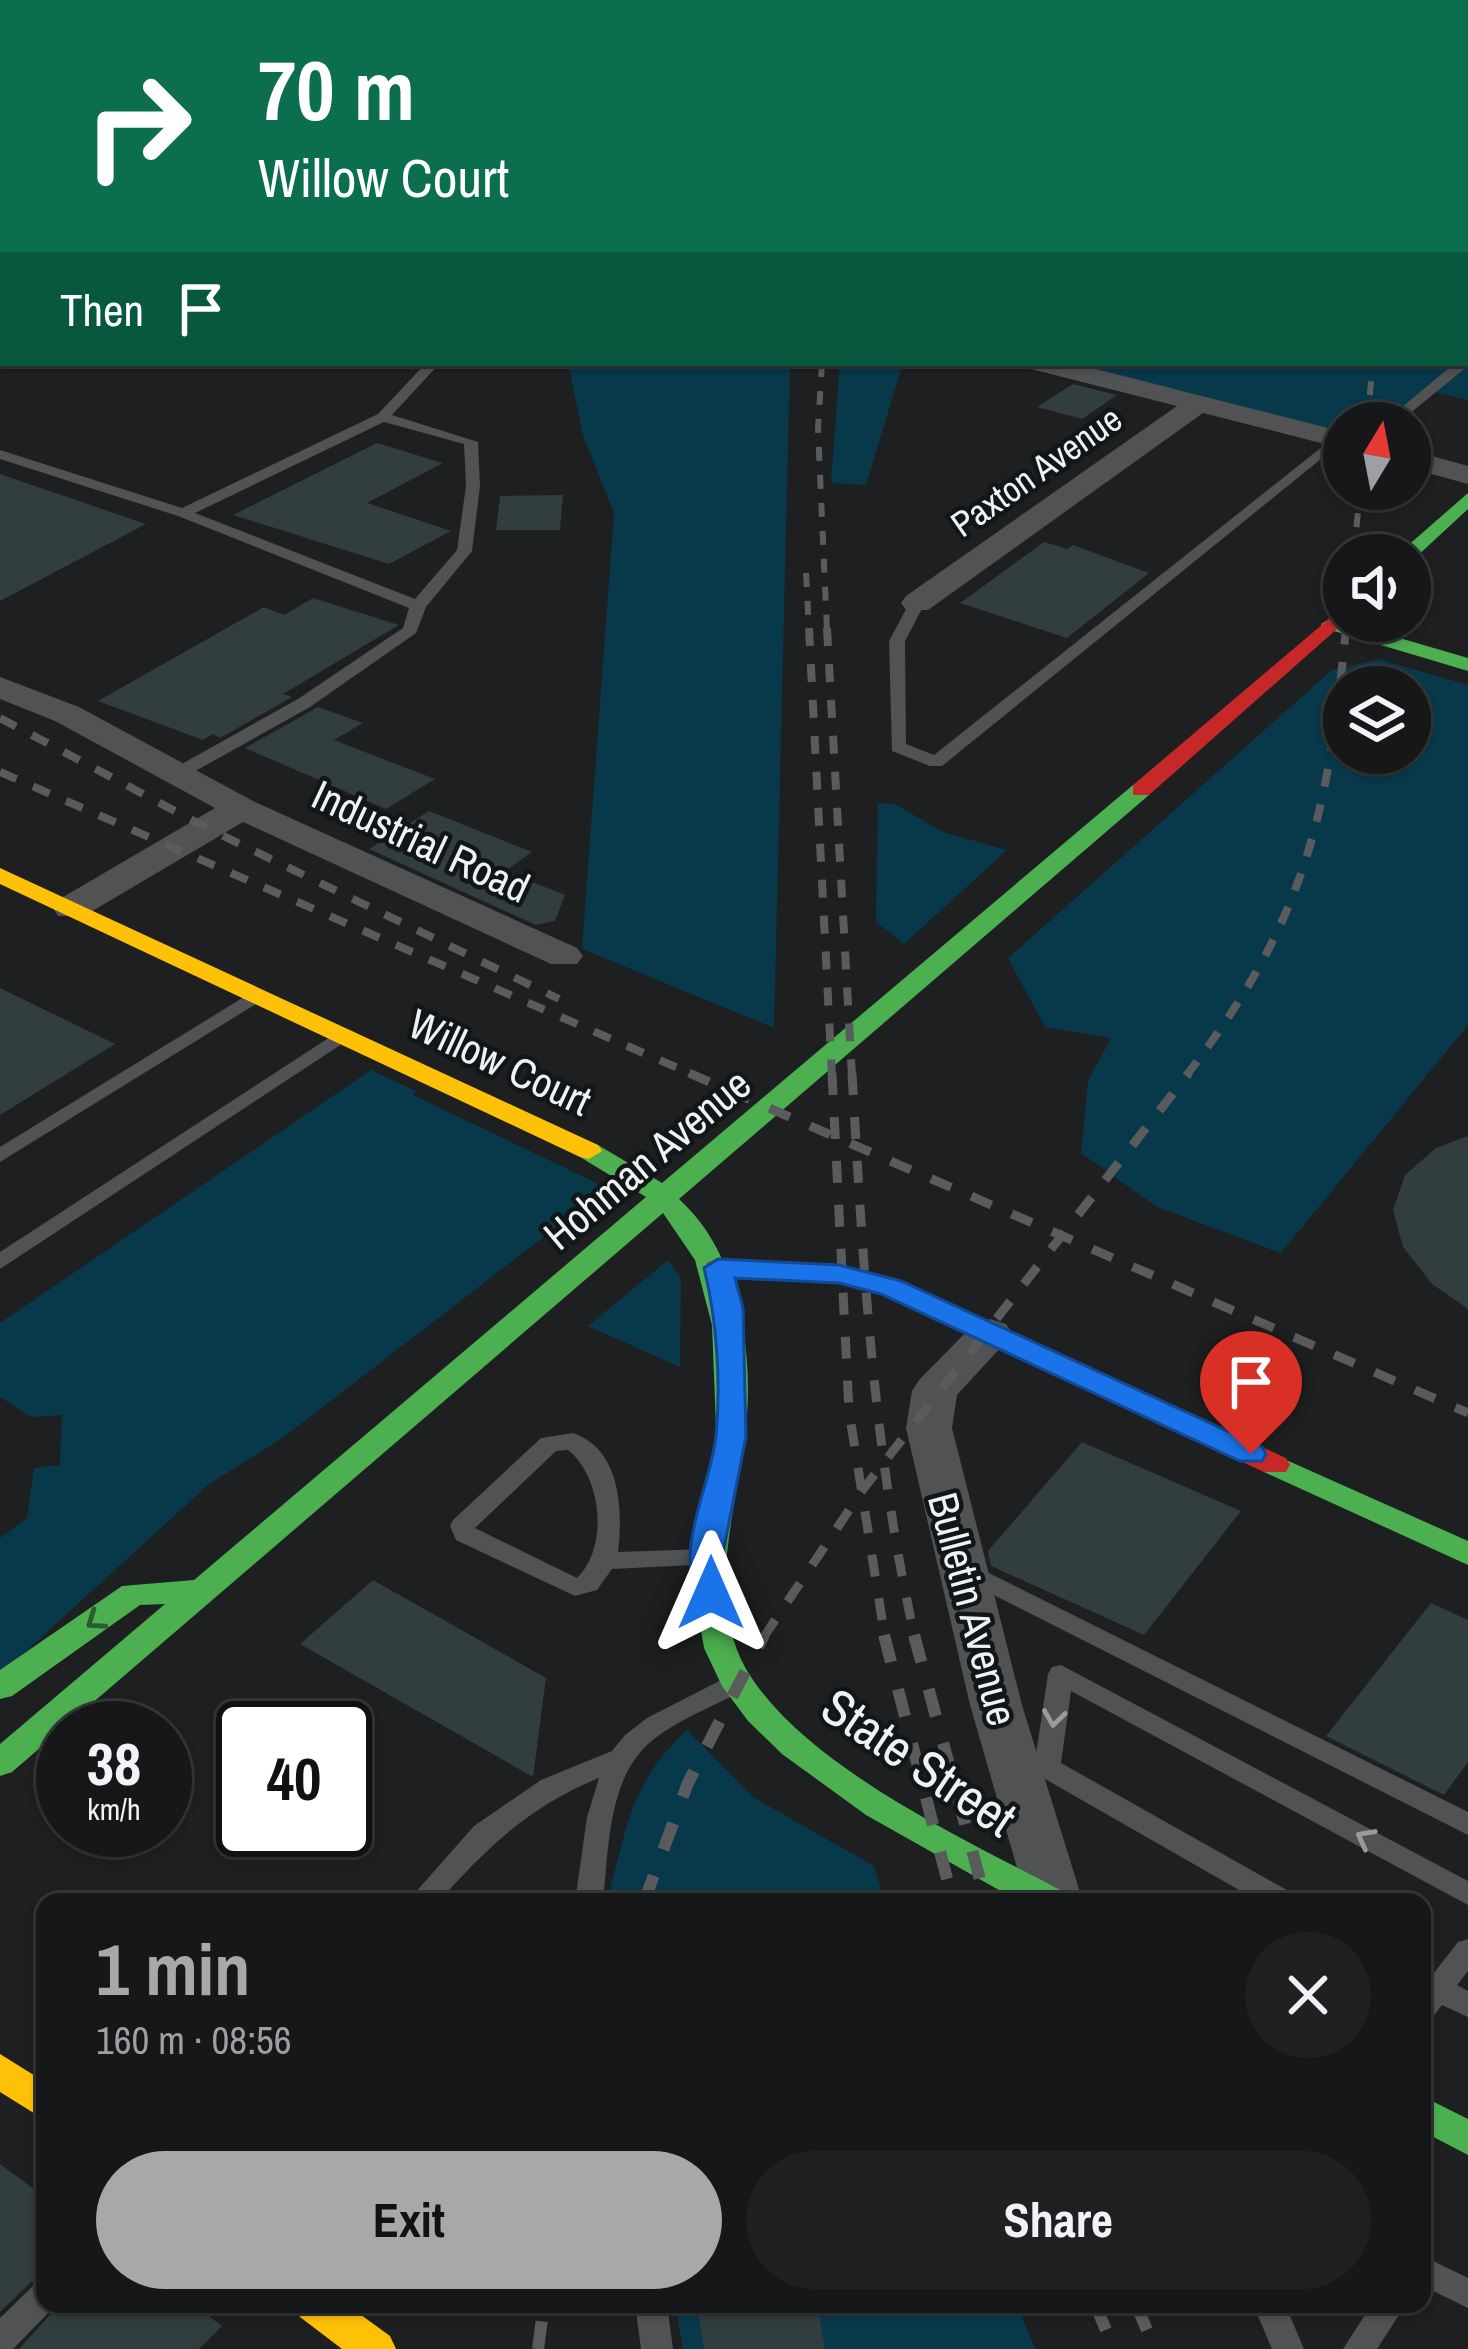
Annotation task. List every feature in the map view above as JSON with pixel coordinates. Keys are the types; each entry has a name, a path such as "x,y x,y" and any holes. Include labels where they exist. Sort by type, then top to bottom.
{"main road":[{"path":"1430,534 1468,499"},
{"name":"Hohman Avenue","path":"0,1763 998,916 1323,630"},
{"path":"1404,642 1468,665"},
{"name":"Willow Court","path":"0,875 621,1166 677,1211 718,1268"},
{"path":"718,1268 785,1269 864,1279 1468,1555"},
{"name":"State Street","path":"718,1268 729,1308 731,1437 706,1558 716,1628 736,1682 823,1766 1038,1893"},
{"path":"0,1687 133,1594 202,1591"},
{"path":"0,2070 36,2097"},
{"path":"1431,2117 1468,2138"},
{"path":"326,2313 374,2349"}],"street":[{"path":"1052,366 1323,436"},
{"name":"Paxton Avenue","path":"917,603 1200,403"},
{"path":"1431,465 1468,475"},
{"name":"Industrial Road","path":"0,687 67,714 241,808 564,956"},
{"path":"71,908 241,808"},
{"name":"Bulletin Avenue","path":"990,1334 946,1375 931,1406 934,1462 1051,1893"}],"lane":[{"path":"183,513 382,417 430,366"},
{"path":"1416,402 1460,366"},
{"path":"177,774 304,703 410,630 418,606 464,551 473,486 471,442 382,417"},
{"path":"0,454 183,513 418,606"},
{"path":"917,603 897,641 898,747 936,762 1323,454"},
{"path":"0,1156 257,994"},
{"path":"0,1262 344,1034"},
{"path":"573,1441 597,1465 611,1514 605,1561 589,1584 575,1587 465,1534 462,1526 549,1444 573,1441"},
{"path":"605,1561 706,1558"},
{"path":"961,1567 1468,1824"},
{"path":"1268,1893 1047,1768 1061,1674 1468,1894"},
{"path":"590,1893 596,1844 619,1760 636,1739 736,1682"},
{"path":"429,1893 484,1834 550,1786 619,1760"},
{"path":"1431,1989 1468,1950"},
{"path":"1431,1994 1468,2005"},
{"path":"1431,2275 1468,2294"},
{"path":"0,2341 36,2304"},
{"path":"312,2349 325,2313"},
{"path":"652,2313 656,2349"},
{"path":"1273,2313 1288,2349"},
{"path":"1359,2349 1384,2313"}],"shaded area":[{"path":"569,366 790,366 774,1028 582,949 614,513 583,435"},
{"path":"840,366 902,366 866,485 831,483"},
{"path":"1048,366 1468,366 1468,400 1429,391 1416,402 1323,402 1323,437"},
{"path":"1379,659 1403,666 1349,666"},
{"path":"1431,674 1468,685 1468,1025 1281,1253 1157,1207 1081,1153 1088,1081 1111,1038 1045,1027 1008,958 1323,678 1323,774 1431,774"},
{"path":"878,803 895,804 943,832 1007,850 904,944 876,922"},
{"path":"371,1070 607,1188 284,1437 208,1485 0,1675 0,1538 27,1518 34,1468 60,1465 62,1415 31,1417 0,1397 0,1323"},
{"path":"668,1260 681,1278 680,1367 588,1326"},
{"path":"687,1730 753,1797 874,1866 882,1893 611,1893 635,1803 669,1749"},
{"path":"677,2313 1021,2313 1035,2349 683,2349"}],"building":[{"path":"1073,384 1117,395 1082,419 1037,407"},
{"path":"377,443 443,463 367,503 451,531 389,564 233,515"},
{"path":"0,474 146,524 0,601"},
{"path":"563,495 560,530 496,530 500,496"},
{"path":"1044,542 1067,549 1073,545 1149,573 1067,638 960,603"},
{"path":"313,598 399,625 283,694 292,697 220,738 213,734 203,740 98,701 264,607 284,615"},
{"path":"318,707 363,723 334,740 435,779 386,809 245,748"},
{"path":"429,811 532,852 505,871 565,895 555,921 536,925 369,849"},
{"path":"0,988 115,1044 0,1115"},
{"path":"1468,1136 1468,1309 1432,1284 1403,1247 1393,1210 1405,1175 1436,1148"},
{"path":"1082,1442 1241,1511 1144,1635 991,1566 988,1551"},
{"path":"373,1580 546,1678 533,1777 300,1644"},
{"path":"1431,1603 1468,1620 1468,1762 1444,1795 1326,1736"},
{"path":"0,2164 36,2190 36,2280 0,2312"},
{"path":"52,2313 205,2313 222,2326 199,2349 19,2349"},
{"path":"698,2313 819,2313 825,2349 704,2349"}],"railway":[{"path":"822,366 818,429 827,631"},
{"path":"1369,402 1373,366"},
{"path":"1356,534 1358,510"},
{"path":"806,573 809,631"},
{"path":"809,628 832,1076"},
{"path":"827,628 852,1076"},
{"path":"1186,1076 1259,968 1304,865 1330,756 1345,642"},
{"path":"0,718 207,828 559,999"},
{"path":"0,772 696,1076"},
{"path":"689,1073 835,1137"},
{"path":"832,1073 835,1137"},
{"path":"852,1073 857,1146"},
{"path":"1062,1236 1189,1073"},
{"path":"835,1137 857,1146"},
{"path":"835,1137 849,1411 862,1491"},
{"path":"857,1146 1062,1236"},
{"path":"857,1146 884,1462"},
{"path":"884,1462 1062,1236"},
{"path":"1062,1236 1468,1413"},
{"path":"862,1491 884,1462"},
{"path":"884,1462 915,1638"},
{"path":"763,1638 862,1491"},
{"path":"862,1491 885,1638"},
{"path":"647,1893 688,1783 764,1635"},
{"path":"884,1635 951,1893"},
{"path":"914,1635 984,1893"},
{"path":"538,2349 543,2313"},
{"path":"1099,2313 1114,2349"},
{"path":"1140,2313 1155,2349"}],"traffic: fast":[{"path":"1430,534 1468,499"},
{"path":"1391,642 1468,665"},
{"path":"0,1763 1141,790"},
{"path":"589,1151 623,1169 676,1210 695,1234 720,1290 727,1325 731,1418 710,1588 720,1648 734,1677 760,1712 834,1776 924,1833 1034,1893"},
{"path":"1275,1465 1468,1554"},
{"path":"0,1687 133,1594 202,1591"},
{"path":"1431,2117 1468,2138"}],"traffic: slow":[{"path":"0,875 589,1151"},
{"path":"0,2070 36,2097"},
{"path":"326,2313 375,2349"}],"traffic: jam":[{"path":"1141,790 1323,630"},
{"path":"718,1268 839,1274 891,1287 1275,1465"}],"route":[{"path":"711,1593 706,1558 731,1437 729,1308 718,1268 839,1274 891,1287 1251,1454"}]}
